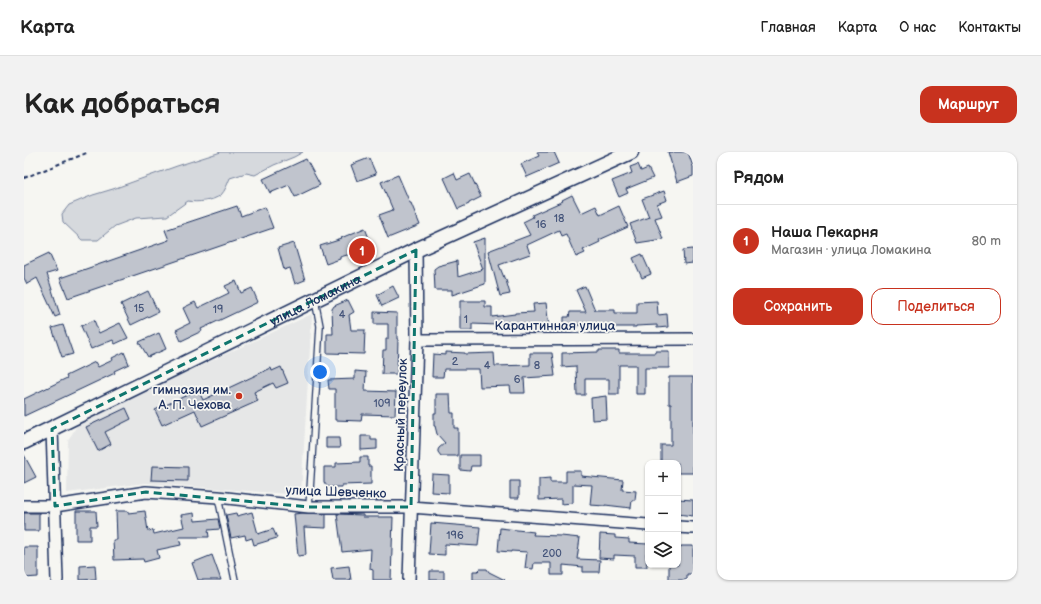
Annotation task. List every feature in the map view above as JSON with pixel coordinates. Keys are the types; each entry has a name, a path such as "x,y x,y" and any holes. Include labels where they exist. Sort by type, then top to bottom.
{"street":[{"name":"улица Ломакина","path":"24,442 416,250 631,152"},
{"name":"Красный переулок","path":"409,580 417,340 416,250"},
{"name":"Карантинная улица","path":"417,340 693,339"},
{"path":"52,429 57,580"},
{"name":"улица Шевченко","path":"24,506 55,506 146,492 218,497 309,507 411,507 645,525"},
{"path":"681,527 693,528"}],"lane":[{"path":"309,507 320,326 315,300"},
{"path":"218,497 235,580"}],"path":[{"path":"24,178 90,152"}],"highlighted area":[{"path":"416,250 411,507 309,507 146,492 55,506 52,429"}],"shaded area":[{"path":"221,152 303,152 255,175 246,173 230,178 221,195 214,199 200,202 188,201 167,216 136,218 115,226 98,240 82,240 63,222 62,214 69,205 93,195"},
{"path":"312,314 301,495 145,483 67,493 68,441 79,422"}],"building":[{"path":"537,152 554,152 559,163 527,177 521,164 539,156"},
{"path":"668,152 688,152 693,167 693,176 677,182"},
{"path":"369,158 376,174 357,181 351,165"},
{"path":"306,159 320,185 295,197 289,185 270,193 263,179"},
{"path":"638,164 641,171 648,168 653,178 626,189 628,193 619,197 612,181 632,173 630,167"},
{"path":"454,173 457,180 470,174 481,197 458,209 444,178"},
{"path":"398,175 420,225 388,238 379,215 393,210 381,182"},
{"path":"664,191 667,200 657,204 662,216 655,218 663,239 637,243 630,224 649,217 642,199"},
{"path":"572,195 581,213 596,206 600,215 619,206 628,227 599,240 600,242 583,250 585,253 576,257 566,234 561,236 559,230 527,245 530,254 499,265 506,280 510,294 500,296 488,251 530,235 523,222 533,217 532,215 563,201 562,200"},
{"path":"237,206 241,216 265,207 273,228 68,298 60,278 169,240 165,230"},
{"path":"365,228 374,251 360,256 358,252 340,257 340,259 326,264 320,246 342,239 341,238"},
{"path":"485,238 485,284 452,295 452,290 435,290 434,269 438,266 457,261 458,277 483,269 473,242"},
{"path":"294,243 305,280 295,284 290,268 284,270 278,248"},
{"path":"693,249 693,263 684,264 683,250"},
{"path":"49,253 57,271 47,274 60,315 55,317 37,278 27,284 24,278 24,265"},
{"path":"642,254 651,274 642,278 633,258"},
{"path":"236,281 241,293 252,288 258,302 201,329 202,331 181,341 176,330 190,323 183,308 195,302 198,308 229,293 225,286"},
{"path":"393,286 399,298 382,306 377,295"},
{"path":"585,286 595,310 615,310 615,313 637,313 637,302 657,301 658,315 667,314 668,327 657,328 657,325 636,327 602,327 602,324 578,325 578,327 564,326 564,317 569,317 570,312 586,312 576,290"},
{"path":"148,291 158,312 131,325 121,304"},
{"path":"348,300 354,312 349,315 351,330 365,330 364,354 327,353 327,334 333,334 332,309 334,306"},
{"path":"460,301 485,301 485,307 492,307 492,317 515,313 534,312 533,304 546,303 549,327 516,327 516,325 499,328 498,325 472,324 472,330 460,330"},
{"path":"374,312 397,313 397,374 382,374 383,350 386,350 388,324 374,324"},
{"path":"94,320 99,333 120,323 128,338 115,344 113,340 91,349 81,326"},
{"path":"63,325 73,354 62,357 52,328"},
{"path":"159,333 166,349 148,357 139,342"},
{"path":"599,350 619,350 619,353 655,353 655,351 669,351 669,368 645,368 645,394 636,394 636,365 619,365 619,394 609,394 609,379 585,379 585,395 577,395 576,366 562,367 562,353 599,352"},
{"path":"124,352 129,364 114,371 115,373 24,416 24,399 67,378 66,376 95,362 98,367 113,360 112,358"},
{"path":"446,352 465,354 494,353 495,366 530,365 530,353 552,353 555,376 524,378 525,393 511,393 510,386 480,387 479,369 444,369 443,377 432,377 433,354 446,355"},
{"path":"281,367 288,383 276,388 273,383 254,392 258,401 202,426 195,410 162,425 155,410 198,390 203,400 271,368 272,371"},
{"path":"355,371 366,372 365,391 396,392 395,415 362,414 361,421 335,420 335,389 329,389 328,380 355,379"},
{"path":"669,377 693,377 693,473 681,473 681,460 661,460 661,445 671,445 671,404 669,404"},
{"path":"436,394 450,394 451,413 454,413 454,428 458,428 458,456 441,456 438,452 439,448 445,443 437,434 434,426"},
{"path":"606,396 607,419 592,420 591,398"},
{"path":"126,408 131,419 105,432 111,444 98,451 86,427"},
{"path":"361,436 371,436 371,440 377,440 377,449 361,450"},
{"path":"326,438 339,438 340,448 326,448"},
{"path":"24,455 36,477 24,483"},
{"path":"460,455 480,455 480,466 471,466 470,471 460,470"},
{"path":"360,457 368,457 368,466 371,466 371,484 342,485 342,487 328,487 326,485 324,482 324,467 336,467 336,463 360,462"},
{"path":"152,466 188,467 188,481 151,480"},
{"path":"566,471 581,471 581,476 623,480 622,490 636,491 635,500 632,500 631,508 590,505 592,485 573,484 573,503 561,504 561,499 539,500 539,479 550,478 550,482 566,482"},
{"path":"432,474 449,475 449,493 431,492"},
{"path":"510,481 519,481 519,498 510,498"},
{"path":"681,499 693,500 693,516 681,514"},
{"path":"76,511 96,511 97,526 90,526 90,540 76,540"},
{"path":"116,511 128,511 128,513 145,511 148,531 153,530 154,534 184,527 181,515 194,513 195,521 218,519 220,529 208,530 209,537 179,537 181,545 157,550 159,558 144,562 143,559 114,560 113,540 117,540"},
{"path":"252,512 258,534 273,529 277,538 254,545 252,538 246,540 245,535 231,538 226,515 236,513 237,516"},
{"path":"24,513 39,513 39,531 24,531"},
{"path":"294,514 326,514 326,528 304,527 306,555 298,556"},
{"path":"337,514 363,515 363,517 393,517 391,580 373,580 373,570 370,569 371,549 342,552"},
{"path":"431,523 480,527 478,546 445,544 445,555 429,554"},
{"path":"500,528 534,532 533,535 580,538 577,559 600,560 599,572 583,572 583,567 563,565 563,575 551,575 551,563 534,563 533,569 525,568 527,552 498,551"},
{"path":"600,534 615,535 615,538 629,539 629,543 645,544 645,567 635,567 635,556 614,555 614,559 599,558"},
{"path":"693,546 693,574 687,574 687,580 669,580 669,568 681,568 681,547"},
{"path":"24,547 38,547 38,577 24,578"},
{"path":"212,555 221,580 198,580 192,563"},
{"path":"95,565 96,579 80,580 80,566"},
{"path":"349,566 351,580 333,580 331,568"},
{"path":"480,569 487,569 489,572 505,580 473,580 473,571 478,571"},
{"path":"430,571 444,571 444,580 430,580"}],"place":[{"name":"Наша Пекарня","path":"362,251"},
{"name":"гимназия им. А. П. Чехова","path":"239,396"}]}
